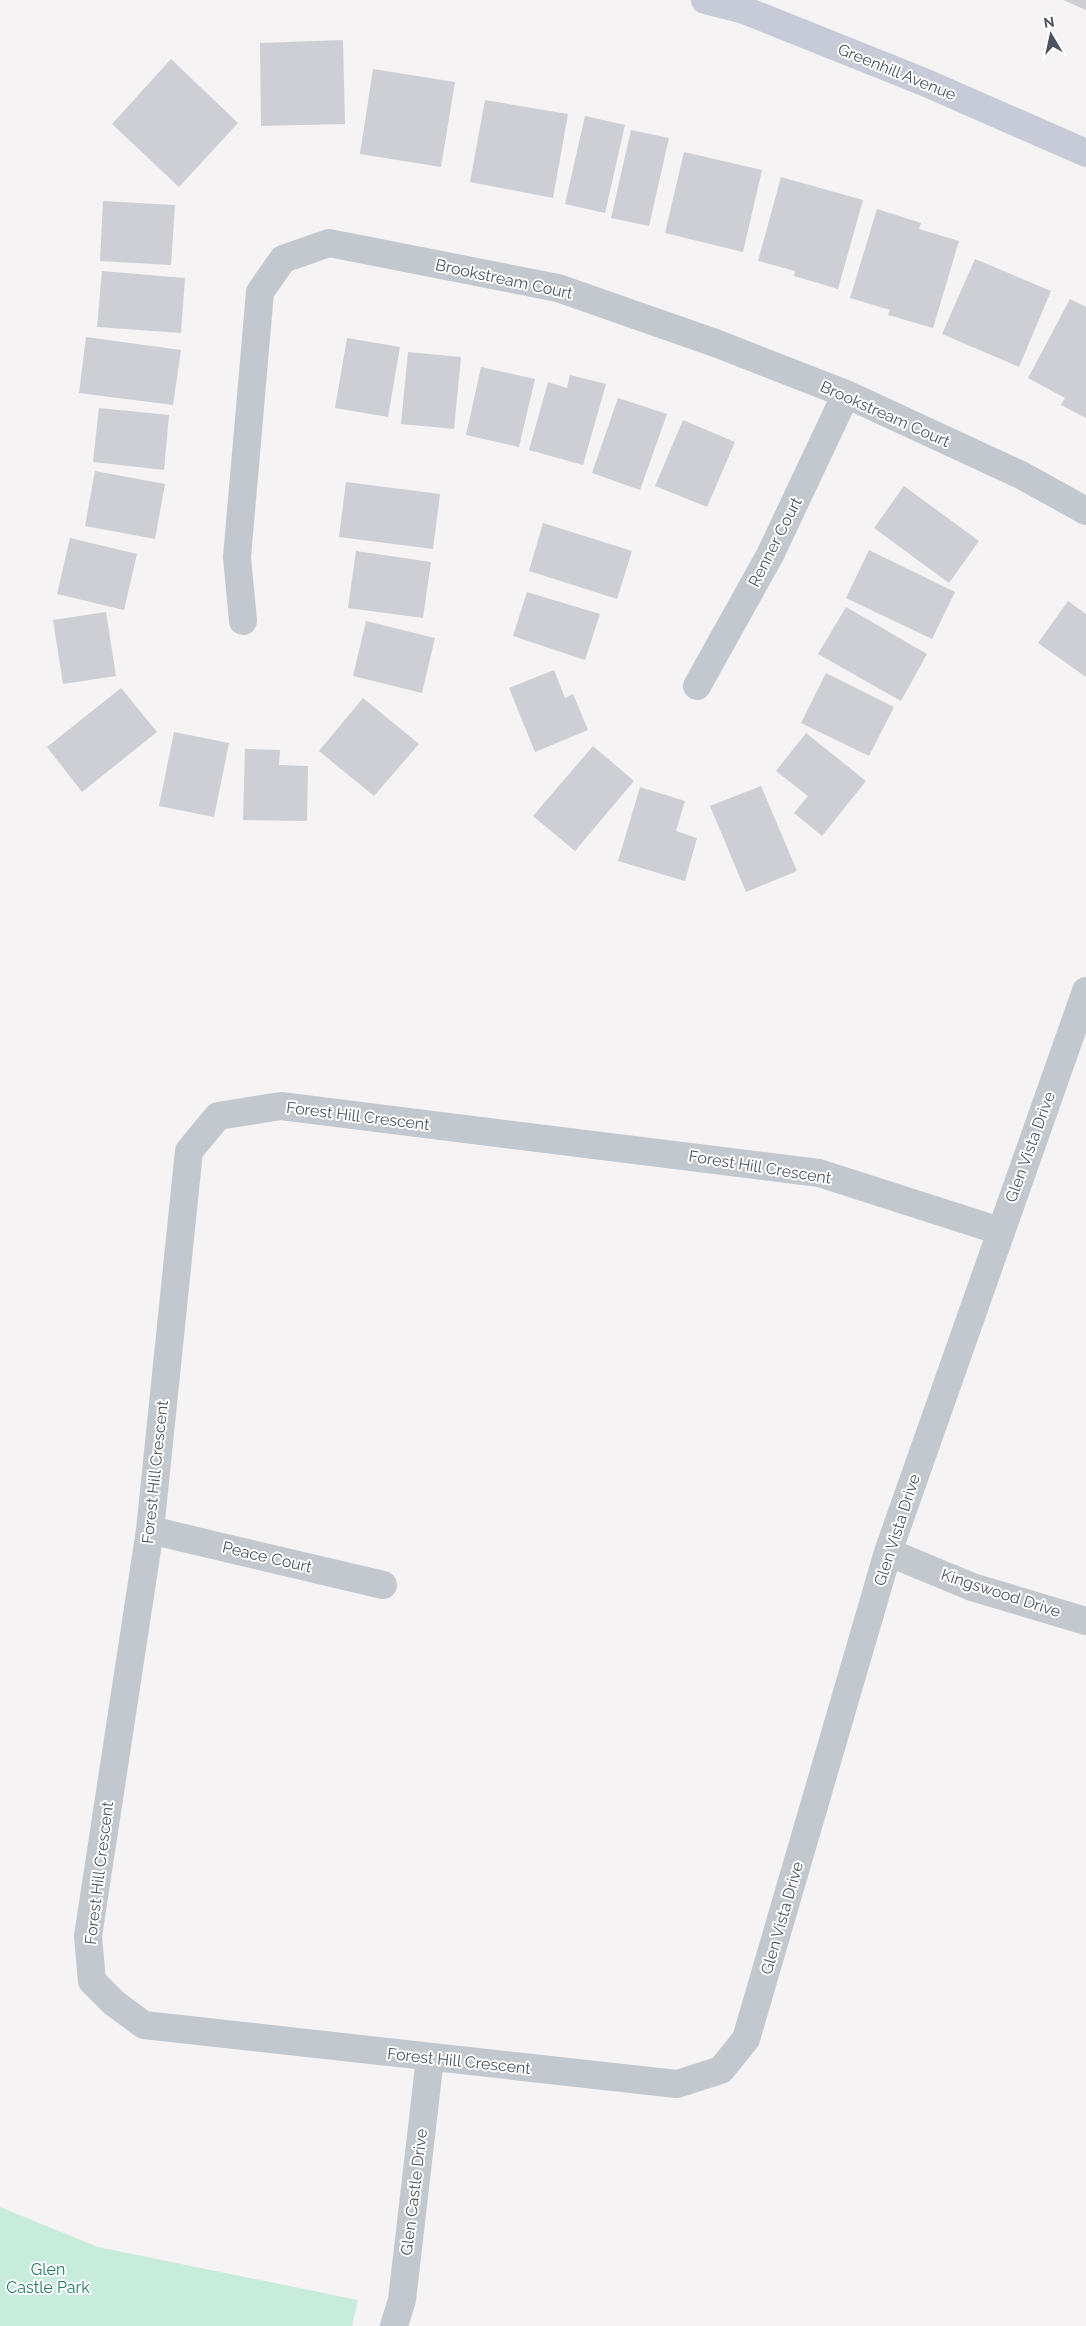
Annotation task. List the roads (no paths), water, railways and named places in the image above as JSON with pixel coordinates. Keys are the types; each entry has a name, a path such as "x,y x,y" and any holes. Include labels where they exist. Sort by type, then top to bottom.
{"street":[{"name":"Greenhill Avenue","path":"706,0 744,10 924,82 1086,154"},
{"name":"Brookstream Court","path":"243,621 237,557 260,292 283,259 329,243 558,288 718,344 846,394 1021,475 1086,511"},
{"name":"Renner Court","path":"697,686 770,555 846,394"},
{"name":"Glen Vista Drive","path":"721,2070 746,2039 888,1552 1086,991"},
{"name":"Forest Hill Crescent","path":"721,2070 677,2084 144,2025 114,2003 92,1981 88,1936 150,1530 189,1151 218,1116 281,1106 819,1173 1000,1231"},
{"name":"Peace Court","path":"150,1530 383,1585"},
{"name":"Kingswood Drive","path":"888,1552 972,1587 1086,1620"},
{"name":"Glen Castle Drive","path":"394,2326 402,2300 430,2058"}],"park label":[{"name":"Glen Castle Park","path":"48,2278"}]}
